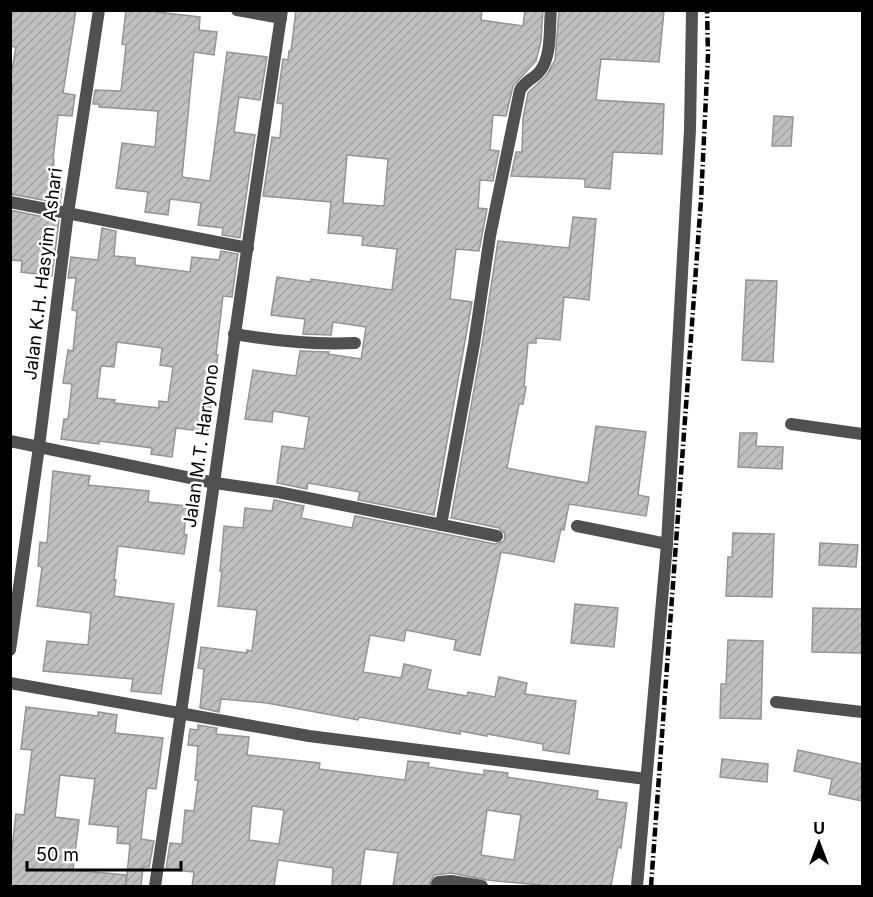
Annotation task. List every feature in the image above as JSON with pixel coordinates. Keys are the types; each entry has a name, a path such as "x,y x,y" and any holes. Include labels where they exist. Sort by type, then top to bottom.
{"street":[{"name":"Jalan K.H. Hasyim Ashari","path":"10,650 39,447 68,213 99,10"},
{"path":"237,10 281,14"},
{"path":"441,525 474,344 490,237 520,90 525,82 540,72 545,62 551,10"},
{"path":"637,886 667,544 690,130 692,10"},
{"name":"Jalan M.T. Haryono","path":"155,886 182,714 281,14"},
{"path":"10,202 248,248"},
{"path":"234,334 292,343 325,345 355,343"},
{"path":"791,424 862,434"},
{"path":"10,441 215,483 278,492 497,536"},
{"path":"577,526 667,544"},
{"path":"10,683 309,736 646,779"},
{"path":"776,702 862,712"},
{"path":"436,886 438,882 452,881 482,886"}],"building":[{"path":"10,10 76,10 63,93 75,95 72,116 58,115 53,160 51,187 62,189 60,203 10,194 10,102 13,85 10,81 16,47 10,46"},
{"path":"126,10 157,10 157,12 200,17 199,30 217,32 214,55 194,52 182,177 210,181 227,52 267,57 260,100 239,97 234,132 255,135 240,238 222,235 223,228 198,225 201,203 170,199 168,215 145,212 148,192 116,188 122,143 155,147 158,111 99,107 99,104 93,104 95,90 121,91 126,45 122,44"},
{"path":"296,10 482,10 481,20 523,26 525,10 543,10 541,41 536,61 513,86 506,116 493,115 490,150 499,151 493,181 480,180 478,208 487,209 479,251 456,249 450,299 472,302 434,515 358,500 360,492 308,483 307,489 277,483 282,446 304,449 309,417 273,411 272,422 245,419 253,370 296,376 300,351 329,352 328,354 361,359 366,327 333,322 331,335 303,334 305,319 271,315 277,277 310,282 311,279 392,290 397,249 362,245 363,236 328,233 331,202 263,196 272,137 280,138 283,104 277,103 283,59 288,60 289,51 291,51","holes":["347,155 388,159 384,206 343,203"]},
{"path":"559,10 664,11 659,62 601,59 596,100 664,104 662,154 613,152 610,189 585,187 585,179 511,176 516,152 522,152 523,118 528,93 546,76 555,60"},
{"path":"774,116 793,117 791,146 772,146"},
{"path":"10,210 59,220 52,276 21,272 22,261 10,260"},
{"path":"573,217 596,219 589,300 564,297 560,340 536,338 536,343 528,343 524,386 526,387 523,404 519,404 507,468 588,483 596,426 646,432 638,495 649,497 646,516 569,504 554,562 501,552 480,655 454,650 456,640 406,630 404,641 370,635 363,672 401,678 404,664 431,670 427,689 467,696 468,692 495,697 499,677 527,683 525,694 576,701 569,754 543,750 543,744 487,734 487,736 460,731 460,734 359,717 358,720 267,703 221,699 219,712 200,708 204,669 198,668 201,647 247,653 247,650 252,651 257,610 218,606 224,526 243,528 245,508 272,511 274,500 304,506 301,518 352,528 355,516 495,544 504,541 505,534 499,528 451,518 498,241 569,248"},
{"path":"102,228 116,231 114,256 135,258 135,265 190,272 192,257 219,260 221,251 238,254 232,297 223,296 216,355 218,355 207,432 176,428 172,457 151,454 152,448 61,439 64,419 68,419 72,384 63,383 68,350 73,351 77,311 72,310 76,278 68,278 71,257 98,260","holes":["117,342 162,348 160,365 173,367 168,402 159,401 159,408 114,403 115,400 97,398 101,366 114,367"]},
{"path":"746,280 777,281 773,362 742,360"},
{"path":"740,433 757,433 756,446 783,447 782,469 738,467"},
{"path":"53,471 90,476 88,485 149,491 148,502 187,506 184,534 187,535 184,554 118,546 114,596 174,604 161,694 131,691 133,679 43,671 47,641 88,645 91,613 37,606 42,567 38,566 40,542 47,543"},
{"path":"733,533 774,534 772,597 726,596 728,557 732,557"},
{"path":"820,543 858,545 856,567 819,565"},
{"path":"575,604 618,608 614,647 571,643"},
{"path":"813,608 862,609 862,653 812,652"},
{"path":"728,640 763,641 761,719 720,718 721,684 726,684"},
{"path":"26,707 98,716 98,712 117,715 115,733 163,738 156,789 147,788 141,839 154,841 149,867 143,867 141,886 10,886 10,864 16,814 24,815 32,750 21,749","holes":["60,775 95,779 89,824 118,827 117,843 130,844 126,885 126,875 73,870 79,820 55,817"]},
{"path":"198,725 217,728 216,734 249,737 247,755 320,763 319,769 405,780 408,761 429,763 428,767 484,775 484,770 508,773 507,777 598,791 597,799 627,803 621,848 618,847 611,886 551,886 487,880 451,873 434,875 428,886 393,886 398,853 365,849 360,886 332,886 333,868 278,860 274,886 192,886 194,872 166,869 170,843 182,844 185,810 194,811 198,780 195,780 198,746 188,745 190,729 198,730","holes":["252,806 284,810 279,844 249,840","487,810 521,815 514,860 481,855"]},
{"path":"798,750 862,764 862,801 829,794 832,779 794,771"},
{"path":"722,759 768,764 767,782 720,777"}],"railway":[{"path":"651,886 701,200 708,55 707,10"}]}
